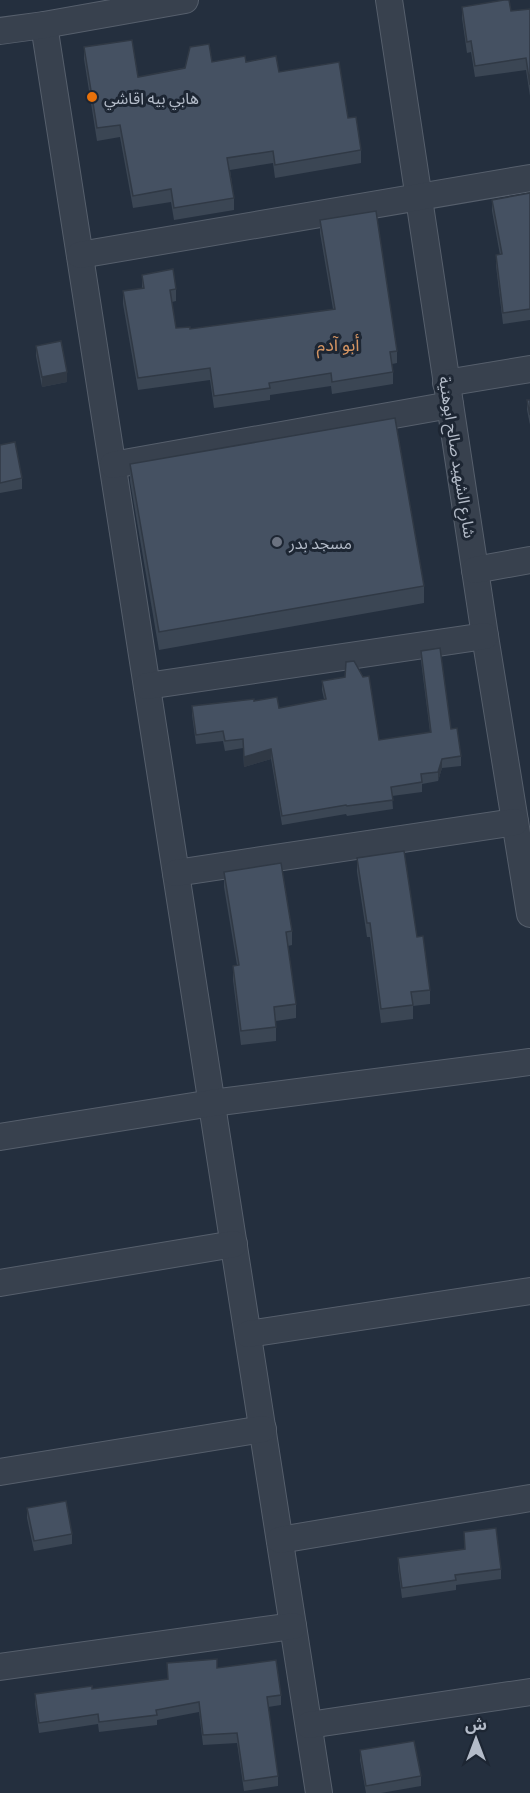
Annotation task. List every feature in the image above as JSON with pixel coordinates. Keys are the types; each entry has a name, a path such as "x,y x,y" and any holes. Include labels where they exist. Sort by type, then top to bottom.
{"street":[{"path":"0,31 186,0"},
{"name":"شارع الشهيد صالح ابوهنية","path":"389,0 485,636 518,769 515,822 530,914"},
{"path":"44,25 319,1793"},
{"path":"80,255 530,178"},
{"path":"113,465 448,394 530,369"},
{"path":"475,570 530,560"},
{"path":"147,686 485,636"},
{"path":"176,873 515,822"},
{"path":"0,1137 212,1103 530,1062"},
{"path":"0,1283 234,1244"},
{"path":"248,1334 530,1291"},
{"path":"0,1472 263,1429"},
{"path":"280,1540 530,1498"},
{"path":"0,1668 293,1626"},
{"path":"309,1725 530,1692"}],"building":[{"path":"509,0 511,11 530,9 530,85 526,58 475,66 471,41 467,42 462,7"},
{"path":"132,40 138,77 185,68 190,47 209,44 212,62 245,56 246,62 276,56 279,72 339,62 348,118 356,117 361,150 275,165 273,151 227,158 234,198 174,208 171,189 133,196 120,125 97,128 84,47"},
{"path":"530,193 530,309 503,313 496,255 502,254 492,200"},
{"path":"376,211 397,351 390,352 393,372 332,382 331,373 269,383 270,388 214,396 210,368 138,378 123,291 144,288 142,275 173,269 176,289 170,290 176,328 190,327 190,329 335,309 320,220"},
{"path":"61,341 67,372 42,377 36,346"},
{"name":"مسجد بدر","path":"395,418 424,586 159,632 130,464"},
{"path":"15,442 22,478 0,483 0,445"},
{"path":"440,648 451,729 457,728 461,756 442,759 438,772 421,774 422,782 391,787 393,800 282,816 271,749 244,757 243,739 225,741 223,731 196,735 192,706 277,697 279,708 326,699 322,681 345,677 346,662 354,661 363,677 369,676 379,740 431,732 421,651"},
{"path":"404,851 417,937 423,936 430,990 411,992 413,1005 381,1009 370,923 367,923 357,858"},
{"path":"281,863 292,931 286,932 296,1004 274,1007 276,1027 241,1031 233,966 239,965 224,872"},
{"path":"66,1501 72,1534 34,1541 27,1508"},
{"path":"496,1528 501,1569 455,1575 456,1580 402,1588 398,1558 465,1549 464,1532"},
{"path":"217,1659 217,1668 276,1660 281,1695 267,1697 278,1776 244,1781 237,1733 203,1735 199,1702 156,1710 157,1715 99,1722 98,1714 39,1723 35,1694 168,1679 167,1663"},
{"path":"414,1741 421,1776 366,1786 360,1750"}],"place":[{"name":"هابي بيه اقاشي","path":"92,97"},
{"name":"مسجد بدر","path":"277,542"}],"district":[{"name":"أبو آدم","path":"338,344"}]}
